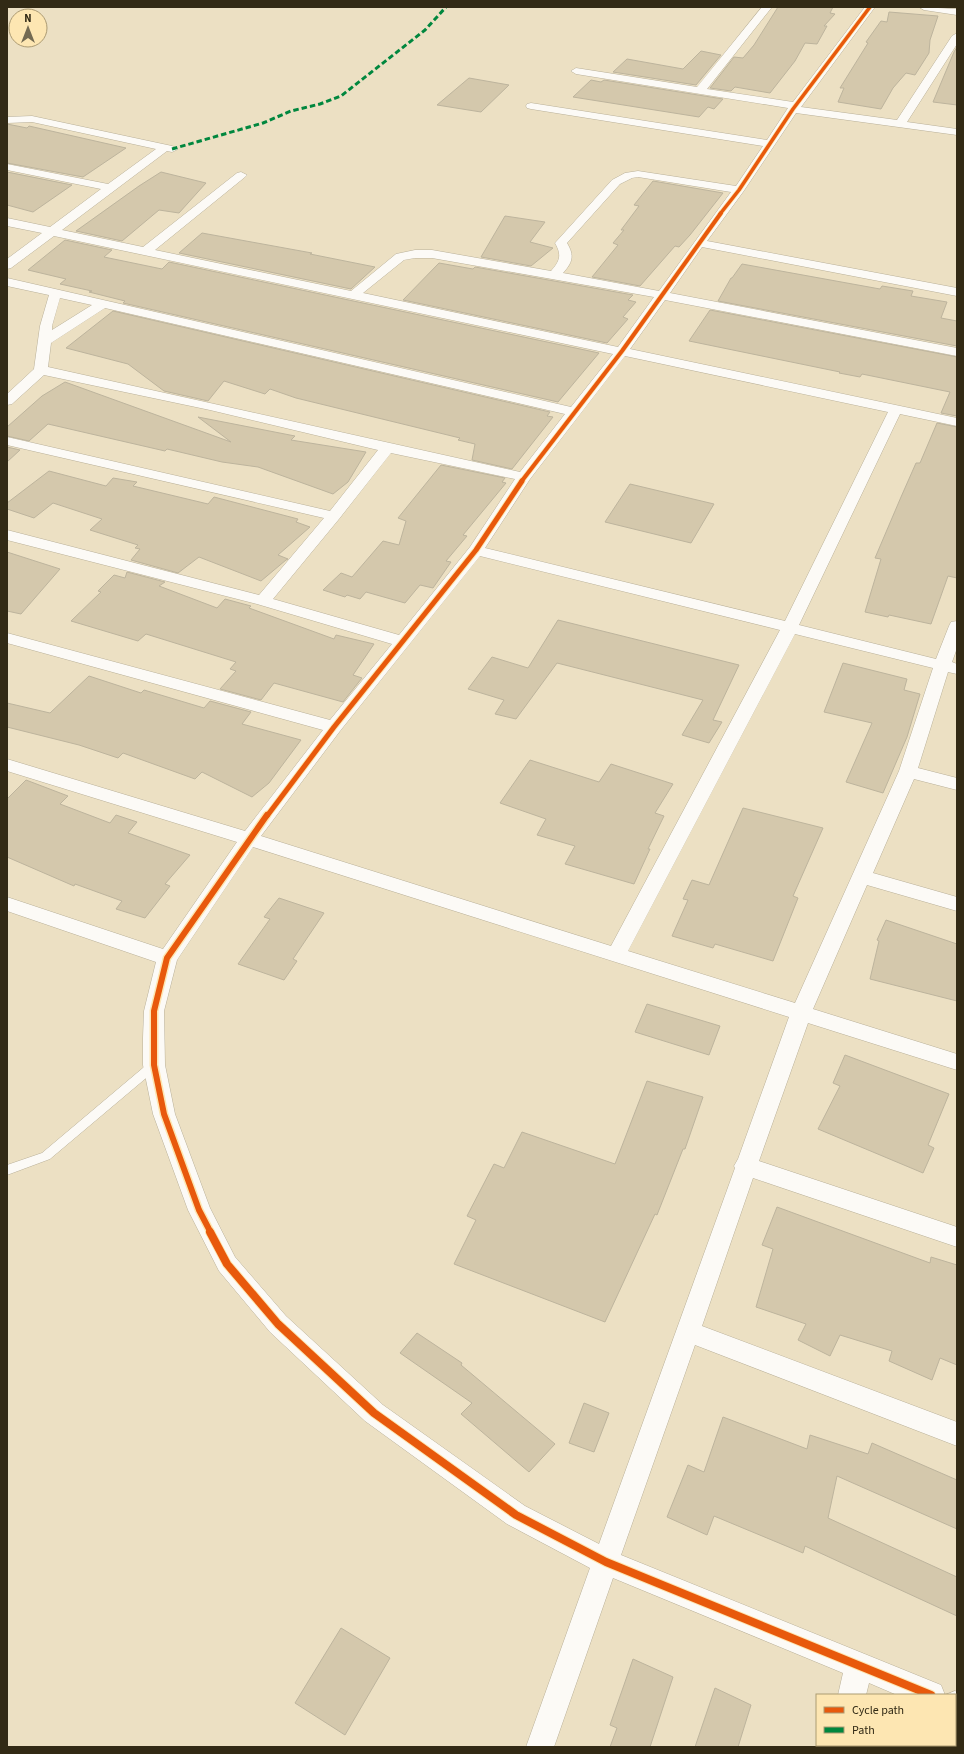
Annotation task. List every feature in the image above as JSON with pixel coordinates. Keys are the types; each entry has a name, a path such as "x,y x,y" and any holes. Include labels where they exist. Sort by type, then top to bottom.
{"street":[{"path":"700,90 767,7"},
{"path":"870,7 794,108 740,190 660,296 622,351 524,477 476,550 404,642 334,727 249,839 167,958 154,1011 153,1038 154,1065 164,1114 199,1210 227,1264 278,1324 374,1413 516,1515 606,1562 929,1694"},
{"path":"924,7 957,12"},
{"path":"901,123 957,36"},
{"path":"576,71 700,90 794,108 957,132"},
{"path":"531,106 771,144"},
{"path":"7,120 32,119 168,148 7,265"},
{"path":"7,167 111,188"},
{"path":"555,274 564,264 567,257 566,251 561,243 616,182 629,175 638,174 740,190"},
{"path":"147,250 241,175"},
{"path":"7,222 147,250 957,422"},
{"path":"700,243 957,292"},
{"path":"354,294 400,257 415,254 432,254 555,274 660,296 957,352"},
{"path":"7,282 55,295 574,412"},
{"path":"7,401 41,370 46,326 55,295"},
{"path":"44,341 102,305"},
{"path":"41,370 210,406 387,448 524,477"},
{"path":"616,955 790,627 896,409"},
{"path":"7,441 334,516"},
{"path":"263,601 334,516 387,448"},
{"path":"7,535 263,601 404,642"},
{"path":"476,550 950,667"},
{"path":"540,1747 689,1332 746,1166 801,1013 908,771 950,667 957,626"},
{"path":"7,638 334,727"},
{"path":"7,765 249,839 957,1062"},
{"path":"908,771 957,784"},
{"path":"861,876 957,904"},
{"path":"7,904 167,958"},
{"path":"746,1166 957,1237"},
{"path":"689,1332 957,1434"},
{"path":"852,1694 859,1665"}],"lane":[{"path":"7,1170 46,1156 154,1065"}],"building":[{"path":"778,7 833,7 830,13 835,14 824,26 827,26 817,44 805,43 795,61 770,93 735,87 731,91 710,88 734,57 743,58 754,45"},
{"path":"889,12 938,16 930,40 929,53 915,75 906,73 893,88 881,109 838,102 844,88 840,88 868,43 866,42 881,21 887,22"},
{"path":"957,47 957,105 933,102 954,52"},
{"path":"701,51 721,55 696,85 613,72 627,59 683,69"},
{"path":"469,78 509,85 481,112 437,105"},
{"path":"591,80 601,82 604,80 723,99 714,109 708,107 699,117 573,97"},
{"path":"7,124 27,128 29,126 126,148 83,177 7,163"},
{"path":"7,172 72,185 33,212 7,205"},
{"path":"161,172 206,183 179,213 159,210 122,241 76,231 139,186"},
{"path":"653,181 723,193 690,235 679,247 675,246 640,286 592,277 618,245 613,243 624,230 621,230 639,206 634,205"},
{"path":"505,216 545,222 530,242 553,248 531,266 481,257"},
{"path":"202,233 312,253 310,254 375,267 351,289 179,253"},
{"path":"65,240 112,250 104,257 162,269 169,262 599,353 558,402 123,303 125,301 89,292 92,291 60,284 66,279 28,270"},
{"path":"439,263 473,269 475,267 633,295 628,300 636,302 623,317 628,319 607,343 403,300"},
{"path":"742,264 880,289 882,286 913,291 911,296 947,302 941,318 957,321 957,346 718,301 731,278"},
{"path":"710,310 957,357 957,416 941,413 950,392 862,374 860,377 839,373 840,372 689,341"},
{"path":"113,311 550,412 547,416 553,417 512,469 472,460 475,444 458,440 460,438 296,398 270,389 265,394 224,381 208,401 164,391 128,364 66,348"},
{"path":"65,382 231,442 198,417 295,436 291,440 366,452 348,482 333,494 258,467 222,462 167,449 165,451 48,424 29,441 7,436 7,427 42,396"},
{"path":"937,423 957,427 957,578 948,576 931,624 889,615 888,617 865,612 881,559 875,558 916,463 920,463"},
{"path":"7,447 20,450 7,462"},
{"path":"441,465 505,478 502,482 506,483 463,535 467,536 446,561 451,562 433,588 420,585 405,603 366,592 360,599 347,595 345,597 323,590 341,573 352,577 383,541 399,545 406,521 398,518"},
{"path":"49,471 106,486 113,478 137,482 133,486 208,504 214,497 298,519 296,522 310,527 278,555 288,559 261,581 199,557 178,573 131,560 140,549 135,548 138,545 90,530 102,519 53,503 34,518 7,509 7,503"},
{"path":"630,484 714,504 691,543 605,522"},
{"path":"7,552 60,569 21,614 7,611"},
{"path":"127,572 165,582 159,586 217,608 225,599 251,606 249,608 334,639 336,635 374,644 353,675 362,678 343,702 274,683 261,700 220,689 236,671 230,669 236,662 146,634 138,641 71,621 101,592 98,591 114,575 125,578"},
{"path":"558,620 739,665 713,720 722,722 709,743 682,735 703,700 557,663 516,719 495,714 504,700 468,689 492,657 528,668"},
{"path":"843,663 907,679 904,690 920,694 907,737 883,793 846,782 872,723 824,712"},
{"path":"89,676 141,693 144,690 204,708 210,701 251,712 242,724 301,740 269,783 252,797 202,772 195,779 123,753 118,758 79,745 7,727 7,703 50,713"},
{"path":"530,760 599,782 611,764 673,784 655,813 664,816 648,849 650,849 634,884 565,864 575,846 537,835 546,819 500,803"},
{"path":"26,780 68,796 60,804 110,823 116,815 137,822 128,833 190,855 165,884 170,886 145,918 116,909 122,901 75,884 74,886 7,857 7,799"},
{"path":"743,808 823,828 793,896 798,898 773,961 715,944 713,948 672,936 688,900 683,899 692,880 709,885"},
{"path":"279,898 324,913 293,959 297,961 284,980 238,964 270,919 264,917"},
{"path":"886,920 957,944 957,1001 870,979 879,941 877,940"},
{"path":"647,1004 720,1026 709,1055 635,1032"},
{"path":"845,1055 949,1094 928,1145 934,1148 923,1173 818,1129 840,1086 833,1083"},
{"path":"647,1081 703,1097 685,1149 683,1149 657,1215 655,1214 605,1322 454,1264 476,1220 467,1216 494,1164 504,1168 522,1132 615,1164"},
{"path":"777,1207 930,1263 931,1257 957,1265 957,1365 940,1358 932,1380 889,1361 892,1351 840,1335 830,1356 798,1340 806,1324 756,1307 773,1249 762,1245"},
{"path":"417,1333 462,1363 461,1365 555,1444 529,1472 461,1414 472,1403 400,1353"},
{"path":"584,1403 609,1413 594,1452 569,1443"},
{"path":"723,1417 807,1449 810,1435 868,1454 872,1443 957,1480 957,1529 837,1476 828,1518 957,1577 957,1616 805,1546 803,1553 714,1516 707,1535 667,1517 688,1465 704,1472"},
{"path":"341,1628 390,1658 345,1735 295,1703"},
{"path":"633,1659 673,1677 650,1747 610,1747 617,1728 610,1725"},
{"path":"715,1688 751,1705 738,1747 695,1747"}],"marked path":[{"path":"172,149 230,131 263,123 291,111 320,104 341,96 425,30 446,7"}],"cycle path":[{"path":"870,7 793,109 739,190 622,351 524,477 476,550 334,727 249,839 167,958 154,1011 153,1038 154,1065 164,1114 199,1210 227,1264 278,1324 374,1413 516,1515 606,1562 929,1694"}]}
